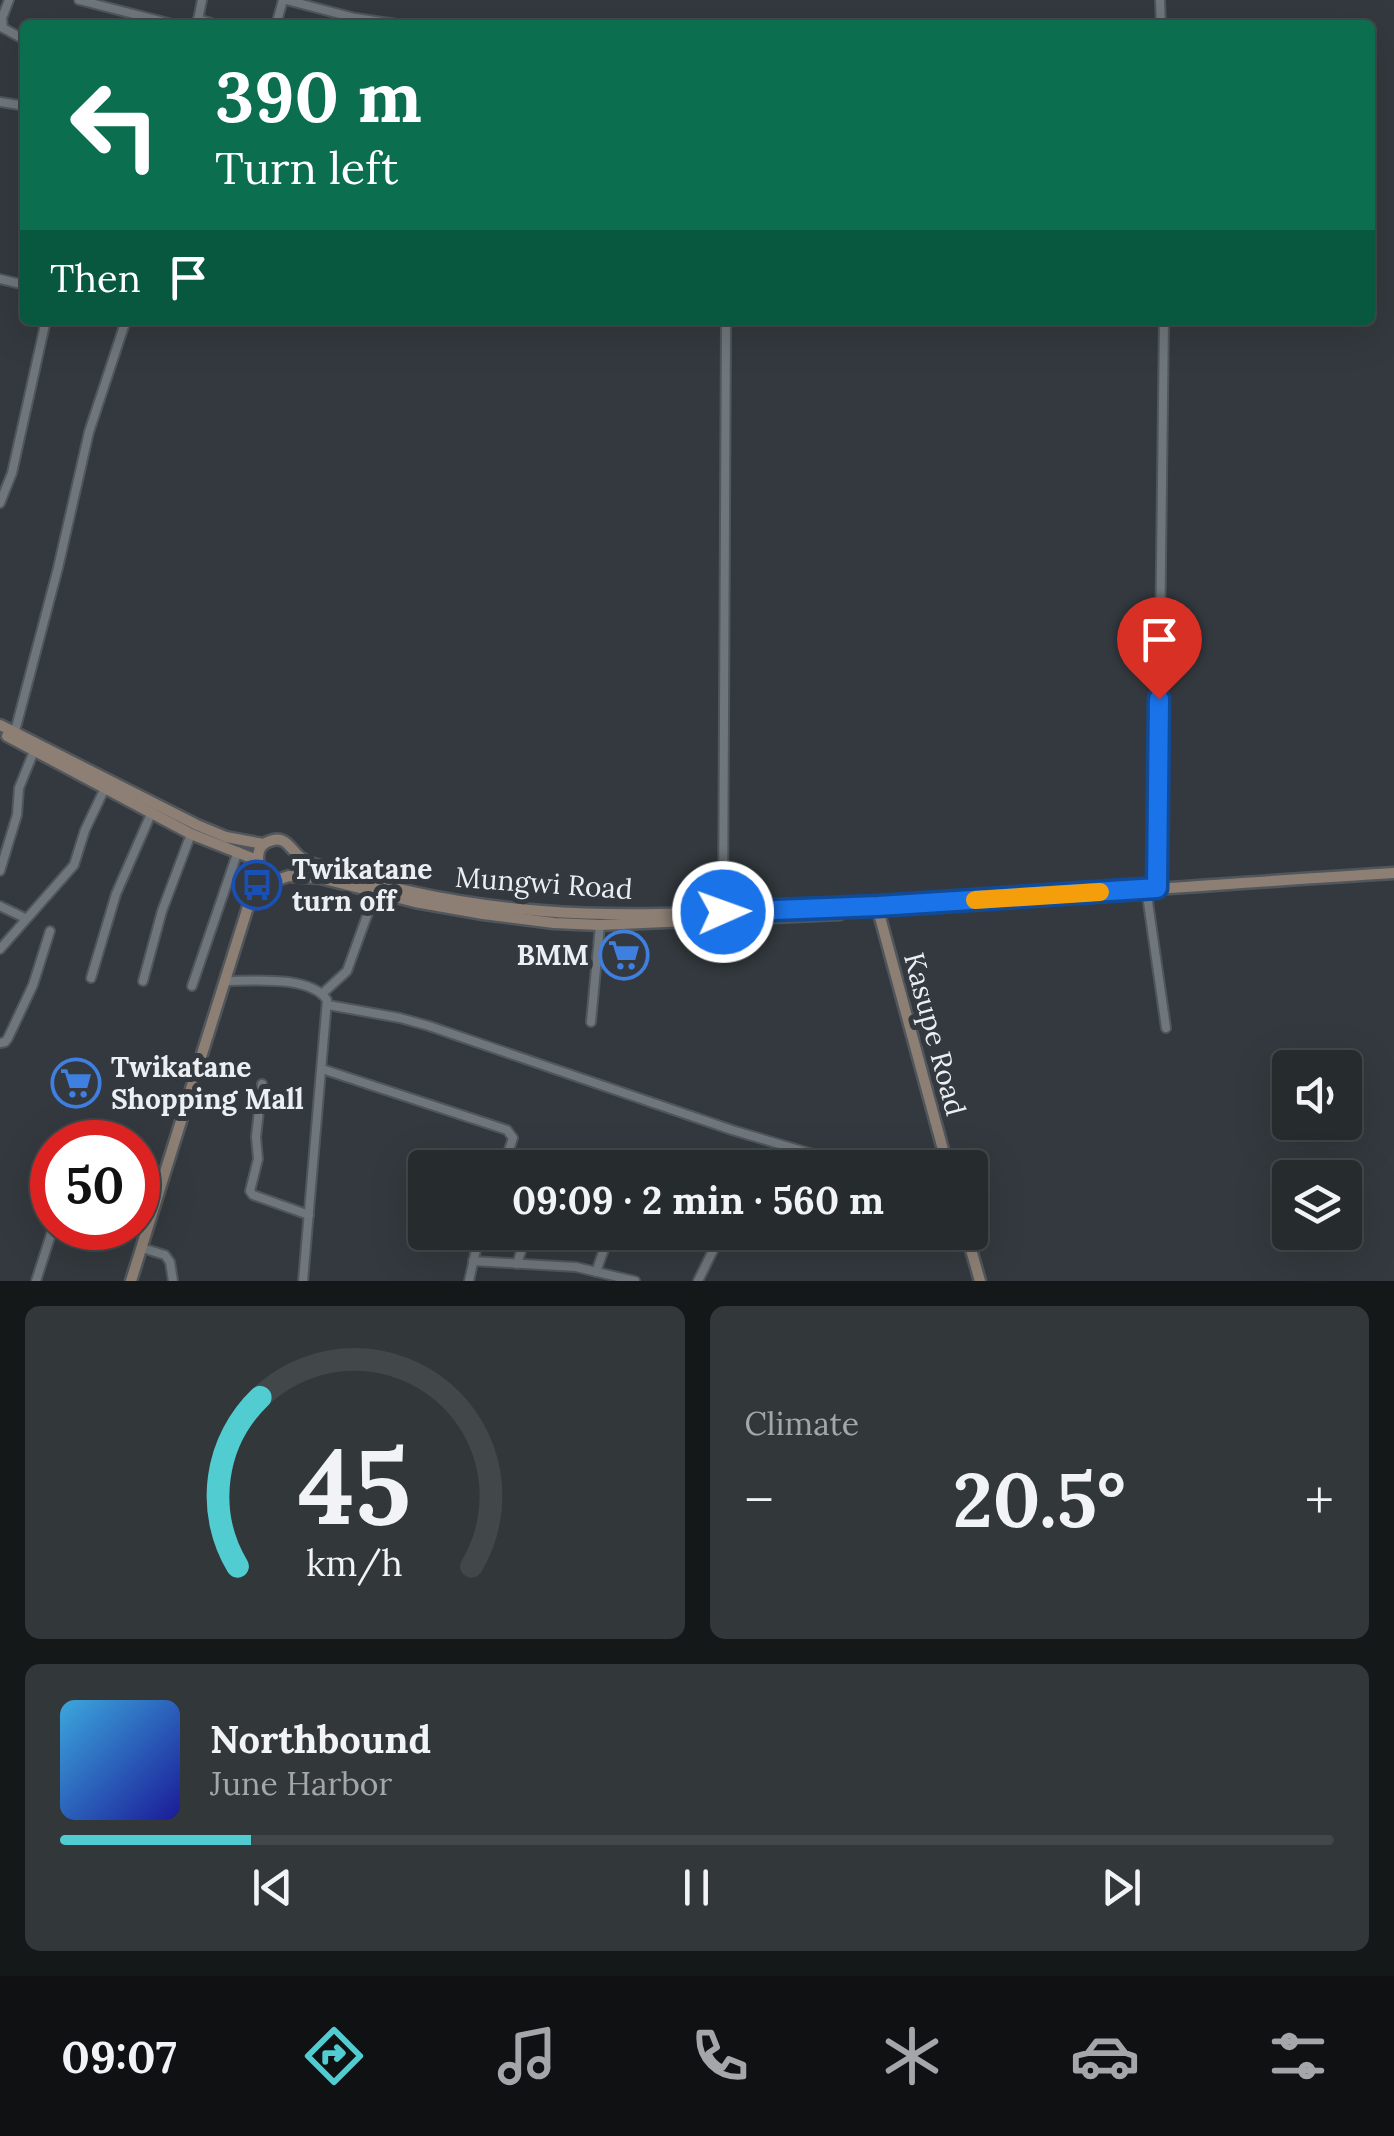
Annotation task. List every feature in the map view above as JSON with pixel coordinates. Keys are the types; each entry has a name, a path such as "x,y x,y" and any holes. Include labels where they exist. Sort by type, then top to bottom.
{"main road":[{"path":"0,729 150,814 238,852 258,864 270,879 289,876 296,867 294,848 283,840 264,844 226,837 152,804 68,758 13,736"},
{"path":"160,1190 264,844"},
{"name":"Mungwi Road","path":"297,855 377,888 483,914 600,925 1394,876"},
{"name":"Mungwi Road","path":"289,876 540,911 602,914 878,909"},
{"path":"252,894 270,879"},
{"name":"Kasupe Road","path":"878,909 943,1150"},
{"path":"131,1281 141,1250"},
{"path":"971,1250 980,1281"}],"street":[{"path":"8,0 2,28 20,37"},
{"path":"79,0 157,20"},
{"path":"284,0 369,20"},
{"path":"0,504 12,473 45,325"},
{"path":"13,736 89,432 124,325"},
{"path":"723,912 726,325"},
{"path":"1164,325 1152,892 1166,1028"},
{"path":"0,871 17,816 18,788 34,750"},
{"path":"0,949 74,865 105,788"},
{"path":"92,978 120,883 150,814"},
{"path":"142,981 191,834"},
{"path":"192,986 238,852"},
{"path":"323,993 347,971 377,888"},
{"path":"0,906 25,918"},
{"path":"590,1022 600,925"},
{"path":"0,1043 8,1038 33,984 50,930"},
{"path":"225,981 308,986 323,993 328,1005 303,1281"},
{"path":"328,1005 429,1026 799,1150"},
{"path":"322,1070 507,1130 513,1138 509,1150"},
{"path":"262,1084 256,1130 258,1159 250,1191 309,1215"},
{"path":"36,1281 46,1250"},
{"path":"149,1250 166,1255 173,1281"},
{"path":"468,1281 476,1250"},
{"path":"517,1264 522,1250"},
{"path":"596,1272 604,1250"},
{"path":"698,1281 713,1250"},
{"path":"473,1261 576,1267 634,1281"}],"slow traffic":[{"path":"975,900 1100,892"}],"place":[{"name":"Twikatane turn off","path":"257,885"},
{"name":"BMM","path":"624,955"},
{"name":"Twikatane Shopping Mall","path":"76,1083"}],"route":[{"path":"723,912 1157,888 1159,699"}]}
